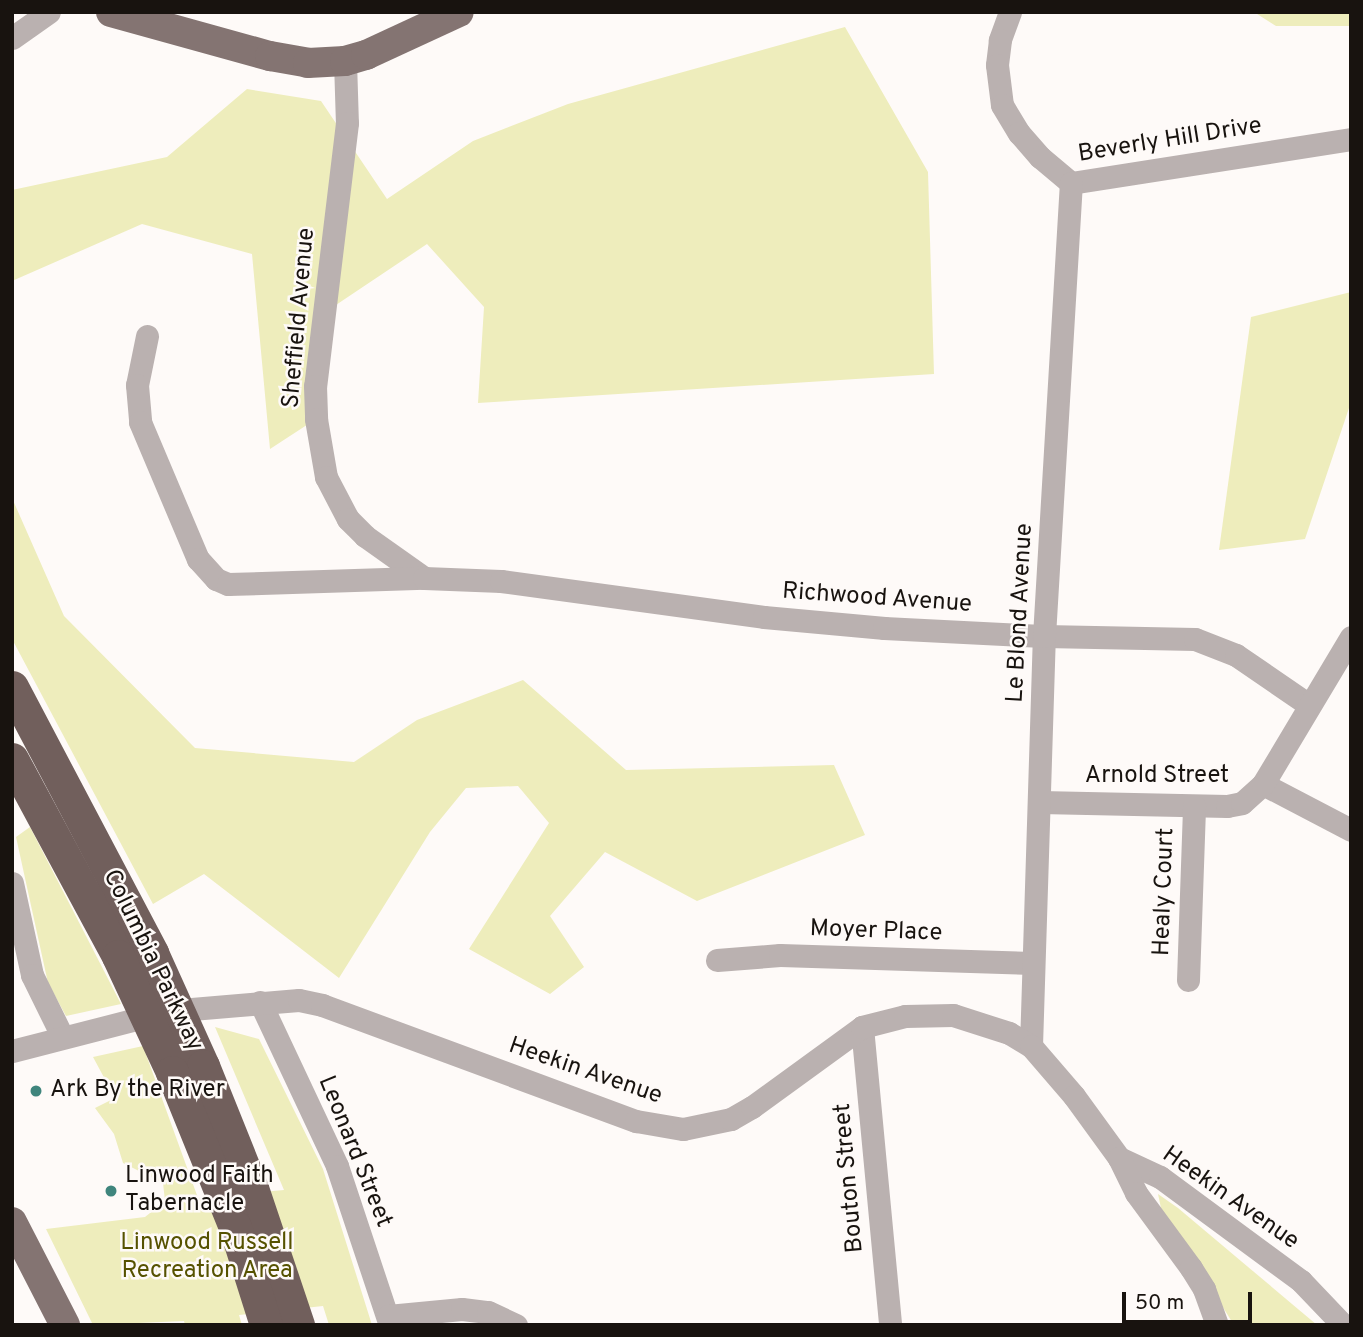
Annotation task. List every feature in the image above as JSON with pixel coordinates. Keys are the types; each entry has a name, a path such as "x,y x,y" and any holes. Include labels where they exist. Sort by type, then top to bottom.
{"highway":[{"name":"Columbia Parkway","path":"12,687 152,953 267,1325"},
{"name":"Columbia Parkway","path":"12,759 118,956 188,1069 252,1188 298,1325"}],"main road":[{"path":"111,12 270,56 309,63 345,61 393,45 459,12"},
{"path":"12,1222 65,1325"}],"street":[{"path":"12,38 49,12"},
{"name":"Beverly Hill Drive","path":"1010,12 1000,40 997,65 1002,105 1019,133 1040,157 1071,183 1351,139"},
{"name":"Sheffield Avenue","path":"345,61 347,123 315,386 316,419 326,477 348,519 365,536 424,578"},
{"name":"Le Blond Avenue","path":"1031,1046 1045,636 1071,183"},
{"name":"Richwood Avenue","path":"147,336 137,385 140,422 205,570 216,579 241,586 424,578 501,581 764,617 884,628 1045,636 1195,639 1236,655 1309,705"},
{"name":"Arnold Street","path":"1040,802 1194,806 1242,803 1263,785 1351,637"},
{"path":"1263,785 1351,830"},
{"name":"Healy Court","path":"1188,980 1194,806"},
{"path":"12,883 32,975 62,1037"},
{"name":"Moyer Place","path":"718,960 780,955 1033,963"},
{"name":"Heekin Avenue","path":"12,1051 168,1011 299,1000 322,1005 636,1121 684,1129 731,1119 752,1108 862,1027 905,1016 953,1015 1009,1033 1031,1046 1074,1096 1119,1158 1160,1177 1301,1281 1343,1325"},
{"name":"Leonard Street","path":"260,1002 337,1166 389,1320"},
{"name":"Bouton Street","path":"862,1027 890,1325"},
{"path":"1119,1158 1136,1192 1204,1289 1217,1325"},
{"path":"389,1320 462,1309 488,1312 516,1325"}],"green space":[{"path":"1254,12 1351,12 1351,26 1276,26"},
{"path":"845,27 928,172 934,374 478,403 484,307 427,244 324,313 316,419 270,449 252,254 142,224 12,281 12,190 167,157 247,89 321,101 387,199 473,141 568,104"},
{"path":"1351,292 1351,402 1305,539 1219,550 1251,317"},
{"path":"12,498 64,616 195,748 354,762 417,720 523,680 626,770 834,765 865,835 697,901 605,852 550,916 584,967 550,994 469,949 549,823 518,786 466,788 430,832 339,978 204,874 153,904 12,639"},
{"path":"30,827 121,1004 66,1016 48,983 16,837"},
{"name":"Linwood Russell Recreation Area","path":"215,1027 259,1039 323,1169 372,1325 329,1325 323,1306 239,1315 242,1325 185,1325 184,1321 93,1325 46,1229 145,1217 165,1201 163,1183 123,1163 114,1134 95,1108 115,1098 93,1057 143,1046 198,1198 284,1190"},
{"path":"1158,1194 1317,1325 1234,1325 1161,1208"}],"place":[{"name":"Ark By the River","path":"36,1091"},
{"name":"Linwood Faith Tabernacle","path":"111,1191"}]}
